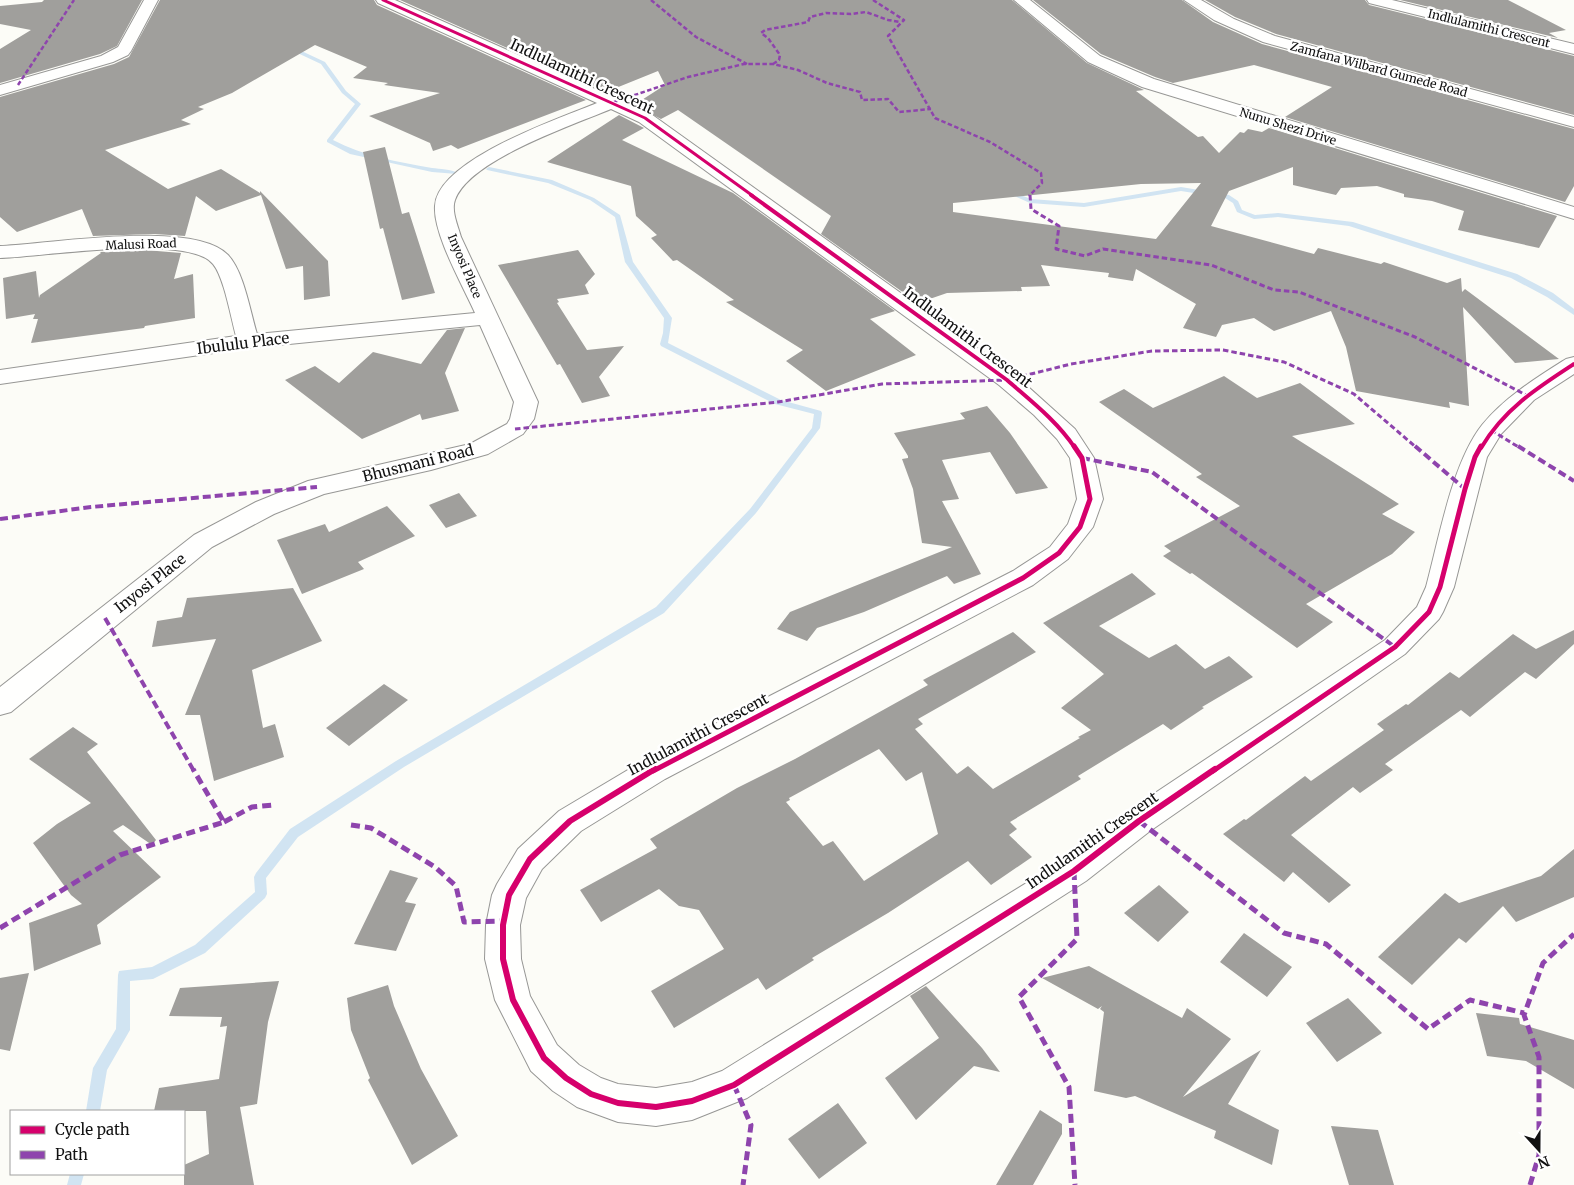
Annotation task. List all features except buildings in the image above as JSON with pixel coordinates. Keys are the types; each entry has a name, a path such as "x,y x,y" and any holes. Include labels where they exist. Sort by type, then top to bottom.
{"street":[{"path":"0,90 107,59 122,52 151,0"},
{"name":"Indlulamithi Crescent","path":"383,0 614,102 645,118 1007,380 1042,410 1066,434 1082,458 1090,498 1080,527 1059,553 1023,578 654,770 570,821 530,859 509,895 503,925 503,959 513,1000 544,1058 566,1078 590,1094 618,1103 656,1107 692,1101 734,1085 1074,871 1139,821 1395,647 1429,612 1440,587 1475,457 1491,430 1526,396 1574,364"},
{"name":"Nunu Shezi Drive","path":"1022,0 1094,59 1148,83 1574,213"},
{"name":"Zamfana Wilbard Gumede Road","path":"1191,0 1215,16 1239,28 1269,38 1574,122"},
{"name":"Indlulamithi Crescent","path":"1374,0 1574,49"},
{"name":"Inyosi Place","path":"515,429 522,419 526,402 451,237 446,221 445,202 448,193 461,175 493,153 614,102"},
{"name":"Malusi Road","path":"0,252 23,252 133,242 190,244 207,249 219,258 225,269 248,341"},
{"name":"Ibululu Place","path":"0,377 248,341 488,318"},
{"name":"Bhusmani Road","path":"316,486 431,462 478,449 515,429"},
{"name":"Inyosi Place","path":"0,704 203,541 265,508 316,486"}],"waterway":[{"path":"291,48 323,63 344,92 358,104 329,141 350,152 432,170 455,173"},
{"path":"93,1110 100,1068 123,1030 124,975 153,973 200,949 261,894 260,877 294,833 400,764 660,610 753,511 816,428 818,413 778,402 664,344 668,318 629,262 618,216 592,199 550,181 489,169"},
{"path":"1006,191 1030,201 1084,205 1181,189 1227,196 1236,202 1239,211 1254,217 1278,215 1350,224 1514,276 1550,295 1574,313"},
{"path":"74,1185 77,1175"}],"marked path":[{"path":"18,85 74,0"},
{"path":"651,0 674,21 696,37 719,51 747,64"},
{"path":"873,0 904,20 888,36 935,118 990,142 1016,156 1041,173 1042,183 1029,196 1031,209 1059,226 1056,249 1085,256 1103,249 1211,265 1274,290 1299,292 1415,337 1526,395"},
{"path":"773,64 779,60 780,55 768,38 761,33 765,30 808,22 810,17 826,13 851,14 868,12 888,20 900,22"},
{"path":"614,102 688,77 744,64 773,64 798,70 827,83 860,92 862,100 888,99 899,112 931,109"},
{"path":"515,429 778,402 882,384 1007,380 1071,364 1152,351 1223,350 1284,362 1354,394 1465,489"},
{"path":"1491,430 1574,481"},
{"path":"1082,458 1152,472 1395,647"},
{"path":"0,519 91,507 317,487"},
{"path":"0,928 120,855 224,822 105,618"},
{"path":"224,822 252,807 273,805"},
{"path":"1139,821 1284,933 1326,944 1428,1029 1470,1000 1524,1013"},
{"path":"351,825 371,828 435,867 456,886 464,922 503,921"},
{"path":"1074,871 1077,939 1019,997 1069,1087 1075,1185"},
{"path":"1530,1185 1539,1155 1539,1057 1524,1015 1543,963 1574,934"},
{"path":"734,1085 751,1125 743,1185"}],"cycle path":[{"path":"383,0 645,118 1007,380 1042,410 1066,434 1082,458 1090,499 1080,527 1059,553 1023,578 654,770 570,821 530,859 509,895 503,925 503,959 513,1000 544,1058 566,1078 591,1094 618,1103 656,1107 692,1101 734,1085 1074,871 1139,821 1395,647 1429,612 1440,587 1475,457 1491,430 1526,395 1574,364"}]}
